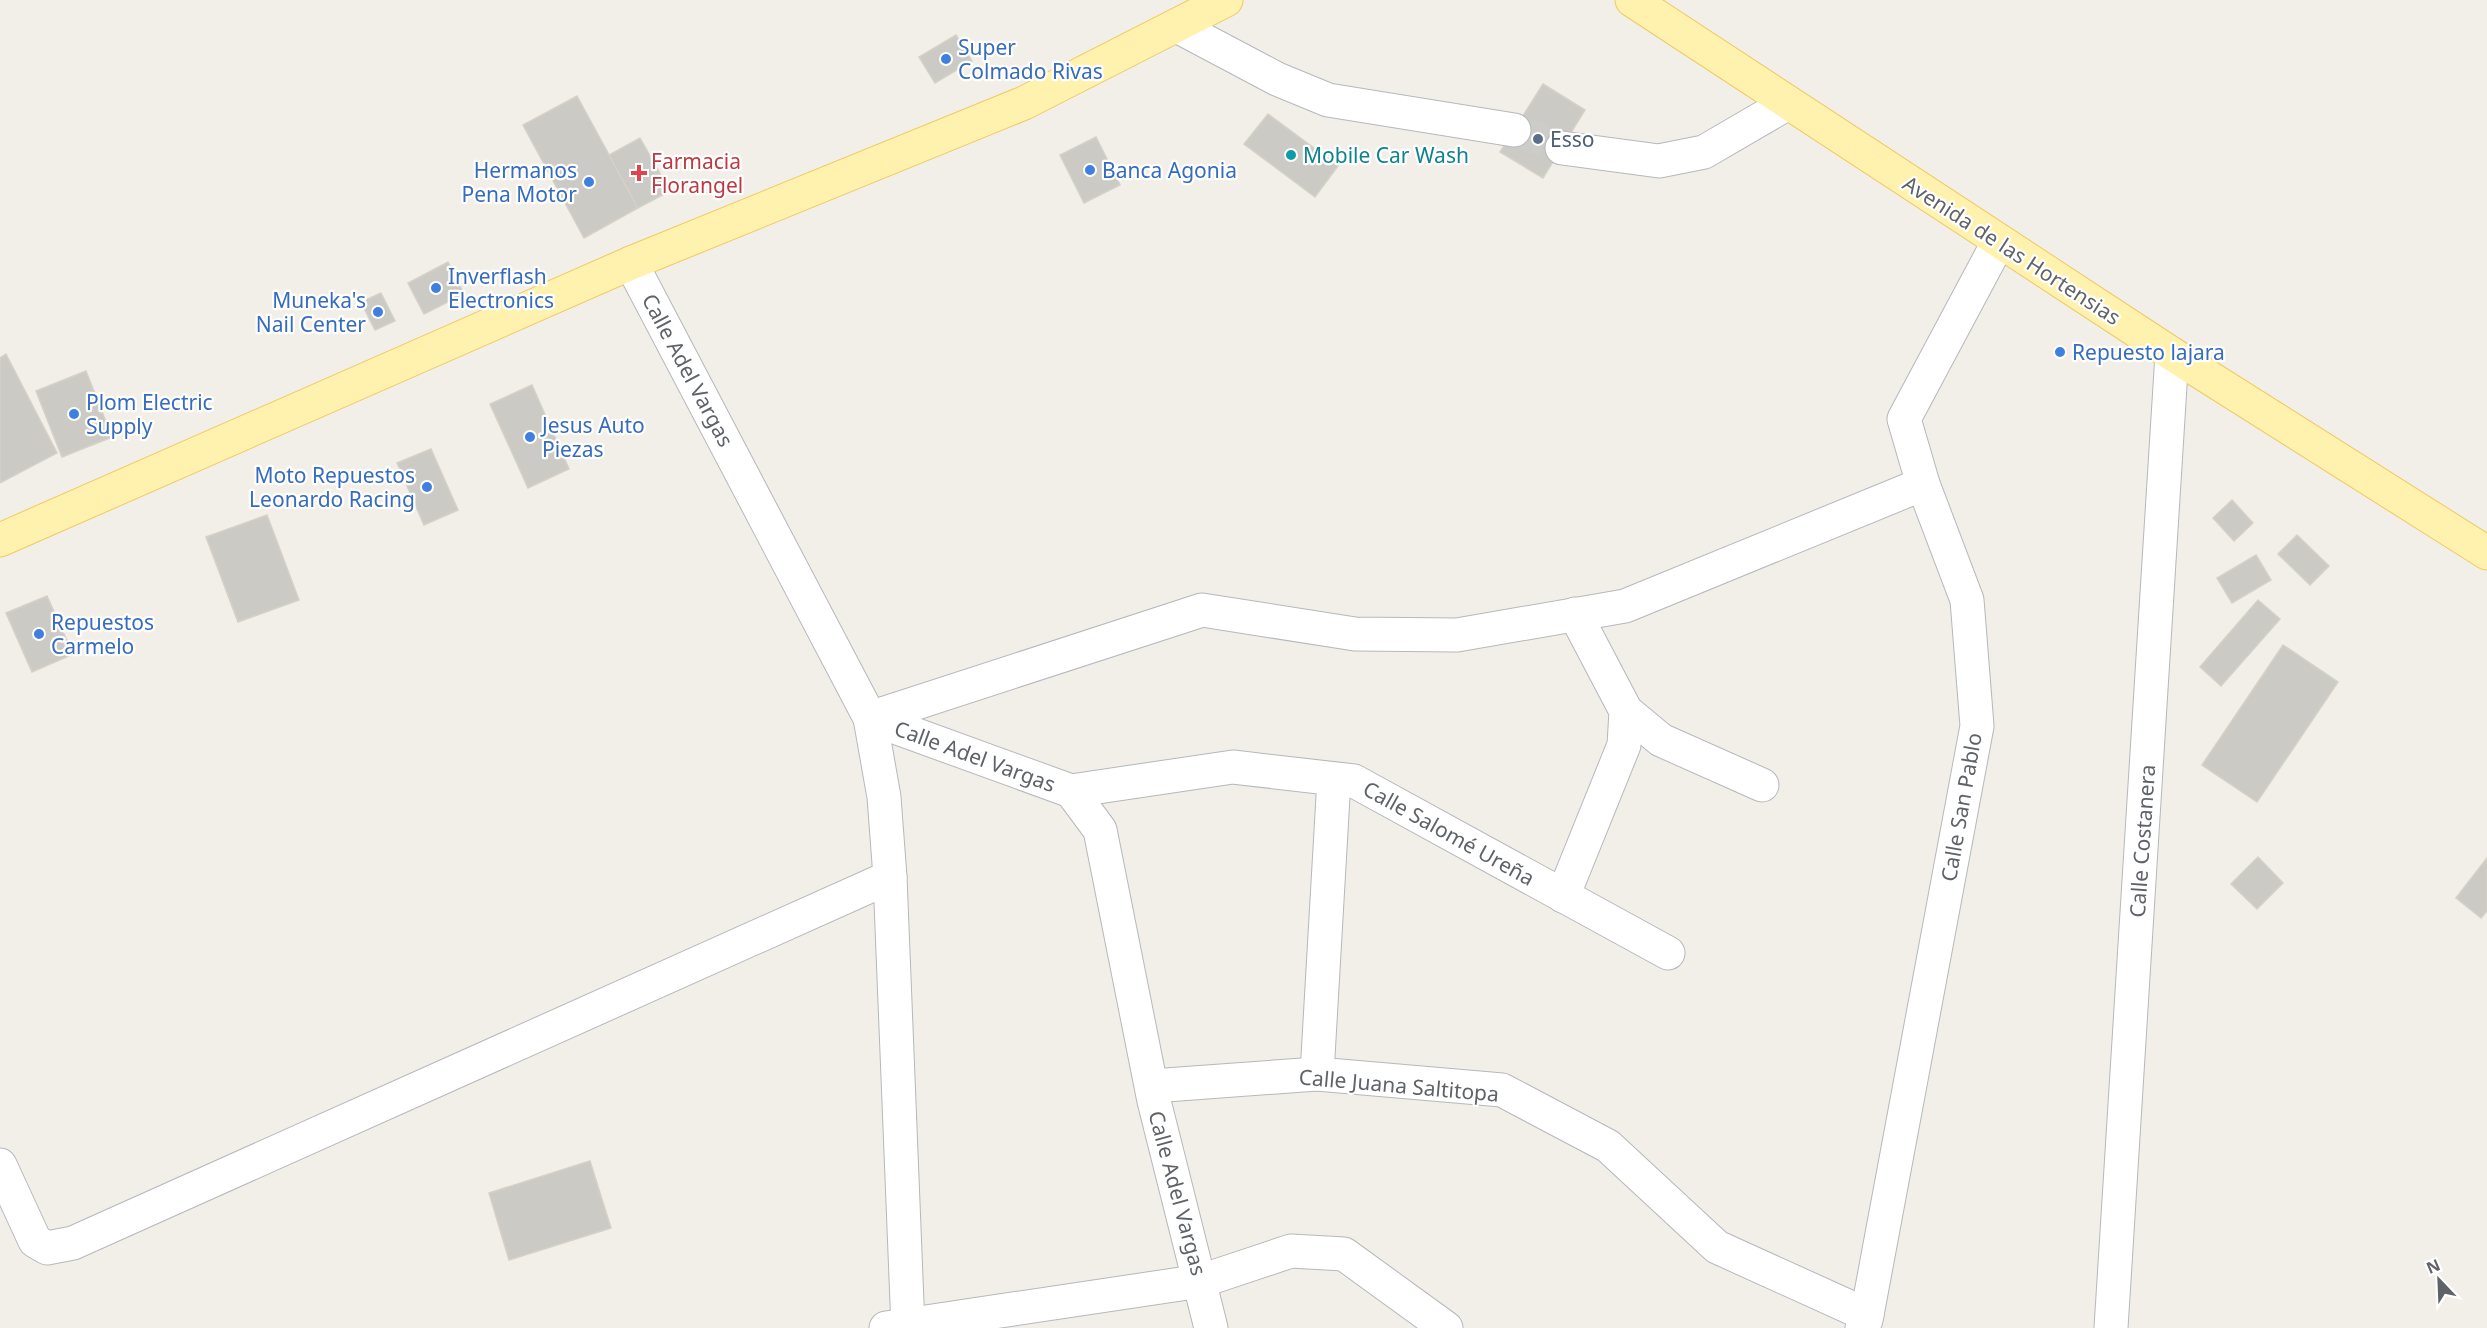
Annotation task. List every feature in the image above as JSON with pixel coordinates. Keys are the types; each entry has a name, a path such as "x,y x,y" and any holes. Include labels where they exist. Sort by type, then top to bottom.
{"main road":[{"path":"0,540 631,263 1024,104 1227,1"},
{"name":"Avenida de las Hortensias","path":"1630,2 2172,354 2487,553"}],"street":[{"path":"1177,26 1277,79 1328,100 1514,130"},
{"path":"1562,148 1659,161 1704,152 1788,103"},
{"name":"Calle San Pablo","path":"1864,1322 1977,726 1967,600 1923,484 1904,419 1999,241"},
{"name":"Calle Adel Vargas","path":"631,263 870,718 1071,791 1100,830 1152,1086 1211,1328"},
{"name":"Calle Costanera","path":"2111,1328 2172,354"},
{"path":"1446,1328 1344,1254 1291,1251 1201,1281 901,1326 890,877 884,797 870,718 1202,610 1366,634 1456,635 1624,606 1923,484"},
{"path":"1575,614 1626,711 1661,740 1762,785"},
{"path":"1563,896 1624,745 1626,711"},
{"name":"Calle Salomé Ureña","path":"1071,791 1233,767 1354,781 1668,953"},
{"path":"1317,1074 1334,779"},
{"path":"0,1165 35,1242 47,1248 74,1243 890,877"},
{"name":"Calle Juana Saltitopa","path":"1152,1086 1317,1074 1502,1090 1608,1146 1717,1247 1864,1322"}],"building":[{"name":"Super Colmado Rivas","path":"956,35 972,61 935,83 919,57"},
{"name":"Esso","path":"1543,84 1585,110 1543,178 1500,152"},
{"name":"Hermanos Pena Motor","path":"577,96 638,208 584,238 523,125"},
{"name":"Mobile Car Wash","path":"1268,114 1338,166 1315,197 1244,144"},
{"name":"Banca Agonia","path":"1096,137 1120,185 1084,203 1060,155"},
{"name":"Farmacia Florangel","path":"640,138 670,191 638,208 609,155"},
{"name":"Inverflash Electronics","path":"448,262 464,294 424,314 408,283"},
{"name":"Muneka's Nail Center","path":"381,293 395,321 375,330 361,302"},
{"path":"6,354 57,453 0,483 0,358"},
{"name":"Plom Electric Supply","path":"86,371 112,437 62,457 36,391"},
{"name":"Jesus Auto Piezas","path":"532,385 569,469 528,488 490,404"},
{"name":"Moto Repuestos Leonardo Racing","path":"431,449 458,510 424,525 397,463"},
{"path":"2232,500 2253,523 2234,541 2213,518"},
{"path":"267,515 299,600 238,622 206,537"},
{"path":"2297,535 2329,566 2310,585 2278,554"},
{"path":"2256,555 2271,580 2232,603 2217,578"},
{"name":"Repuestos Carmelo","path":"47,596 73,654 32,672 6,613"},
{"path":"2258,600 2280,619 2221,686 2200,667"},
{"path":"2283,645 2338,682 2257,802 2202,765"},
{"path":"2258,857 2283,883 2257,909 2231,884"},
{"path":"2487,858 2487,911 2481,918 2456,898"},
{"path":"590,1161 611,1228 509,1260 489,1193"}],"tunnel":[{"path":"1514,130 1562,148"}],"place":[{"name":"Super Colmado Rivas","path":"946,59"},
{"name":"Esso","path":"1538,139"},
{"name":"Mobile Car Wash","path":"1291,155"},
{"name":"Banca Agonia","path":"1090,170"},
{"name":"Farmacia Florangel","path":"639,173"},
{"name":"Hermanos Pena Motor","path":"589,182"},
{"name":"Inverflash Electronics","path":"436,288"},
{"name":"Muneka's Nail Center","path":"378,312"},
{"name":"Repuesto lajara","path":"2060,352"},
{"name":"Plom Electric Supply","path":"74,414"},
{"name":"Jesus Auto Piezas","path":"530,437"},
{"name":"Moto Repuestos Leonardo Racing","path":"427,487"},
{"name":"Repuestos Carmelo","path":"39,634"}]}
